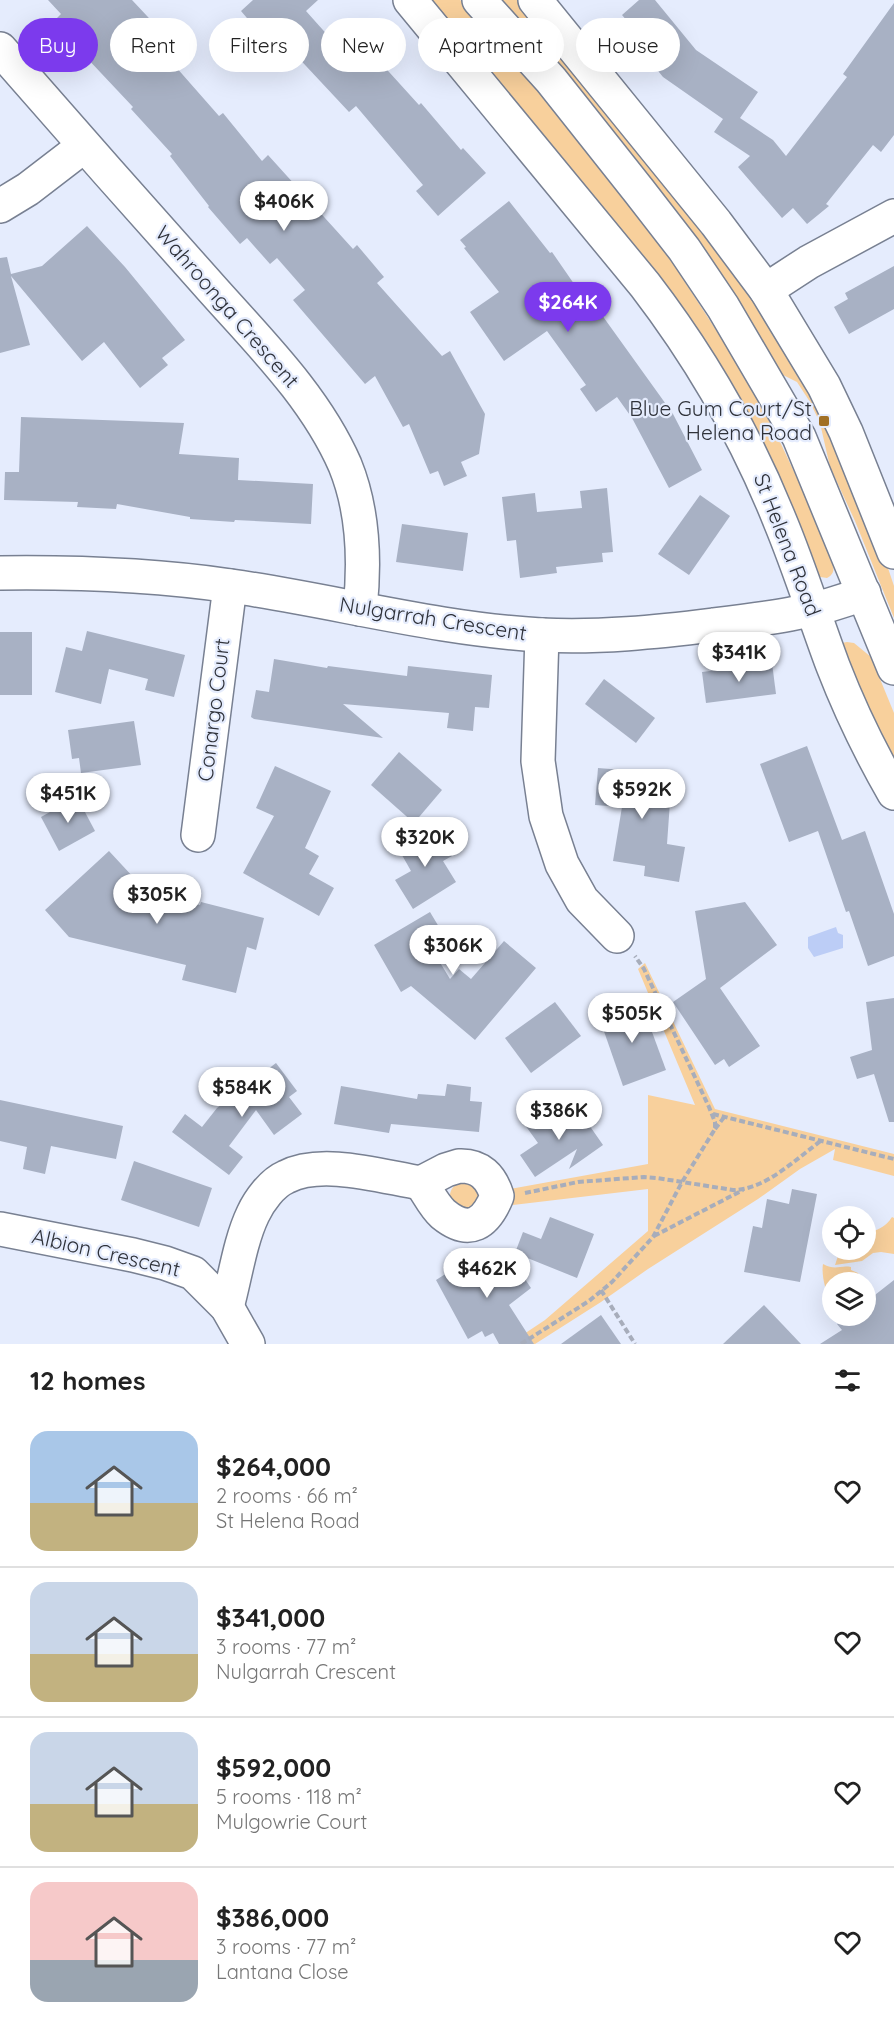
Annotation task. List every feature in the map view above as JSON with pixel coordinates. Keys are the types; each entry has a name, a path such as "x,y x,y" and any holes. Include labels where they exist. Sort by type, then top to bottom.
{"street":[{"name":"St Helena Road","path":"410,0 633,270 689,345 738,429 768,492 792,550 834,668 855,716 894,793"},
{"path":"479,0 551,80 639,190 684,249 723,307 799,436 894,668"},
{"path":"553,6 766,290 824,386 846,432 894,552"},
{"name":"Wahroonga Crescent","path":"0,49 295,384 319,418 345,466 354,495 363,556 360,609"},
{"path":"0,206 28,189 84,146"},
{"path":"766,290 809,262 894,216"},
{"name":"Nulgarrah Crescent","path":"0,573 148,577 230,586 452,625 542,635 622,634 769,618 840,602 864,593"},
{"name":"Conargo Court","path":"198,835 230,586"},
{"path":"542,635 538,761 546,816 562,864 582,900 617,936"},
{"path":"227,1307 253,1213 267,1193 285,1177 327,1169 421,1183 446,1170 468,1166 479,1169 486,1175 493,1183 497,1196 491,1211 482,1221 472,1225 464,1224 443,1214 421,1183"},
{"name":"Albion Crescent","path":"0,1229 165,1263 194,1273 227,1307 248,1344"}],"path":[{"path":"617,936 644,969 712,1113 715,1129"},
{"path":"712,1113 894,1159"},
{"path":"521,1344 589,1301 612,1282 653,1237 682,1182 725,1116"},
{"path":"653,1237 744,1190 759,1185 822,1140"},
{"path":"497,1196 531,1192 578,1182 650,1177 744,1190"},
{"path":"601,1290 635,1344"}],"shaded area":[{"path":"426,0 460,0 477,18 439,18"},
{"path":"498,0 521,0 536,18 512,18"},
{"path":"564,52 576,67 576,72 580,72 612,111 791,351 878,538 894,586 894,618 855,521 830,467 820,423 810,402 797,382 783,375 750,322 554,72 564,72"},
{"path":"477,72 526,72 659,242 729,350 781,444 815,516 833,563 833,572 827,578 814,576 784,505"},
{"path":"842,643 854,643 871,657 894,713 894,770 869,722"},
{"path":"645,963 715,1109 894,1154 894,1176 833,1160 835,1149 800,1169 758,1199 535,1344 509,1344 545,1320 648,1231 648,1189 513,1205 510,1189 648,1164 648,1095 695,1105 638,969"},
{"path":"476,1180 487,1193 471,1214 450,1200 450,1194 457,1184"},
{"path":"892,1217 894,1218 894,1254 876,1253 876,1230"},
{"path":"837,1260 863,1260 862,1261 835,1265"},
{"path":"823,1264 834,1267 851,1267 851,1270 856,1272 823,1272"}],"water":[{"path":"836,927 838,933 843,935 843,948 814,957 808,948 808,937"}],"building":[{"path":"48,0 132,0 149,18 110,18 110,72 180,72 219,116 223,113 262,161 268,155 353,249 357,245 384,277 377,283 442,356 450,351 485,414 479,454 461,462 467,476 444,486 438,471 430,474 409,424 403,427 375,376 365,384 293,300 305,290 277,258 270,264 247,238 240,244 208,207 170,156 172,154 98,70 98,18 57,18 61,14"},
{"path":"253,0 318,0 306,11 321,28 321,72 389,72 419,105 421,103 461,150 463,148 486,173 438,216 416,191 423,185 356,106 349,112 309,69 309,18 247,18 241,11"},
{"path":"639,0 655,0 670,18 625,18 622,15"},
{"path":"894,3 894,135 881,152 873,145 826,204 829,206 807,224 793,208 782,218 738,167 750,156 714,132 723,119 659,72 680,72 680,30 696,50 758,92 740,118 773,140 786,156 847,77 843,74"},
{"path":"509,201 550,253 552,252 590,307 594,304 673,414 702,470 669,488 632,418 617,397 596,412 580,389 586,385 547,331 504,361 470,312 499,292 460,240"},
{"path":"87,226 125,267 185,340 162,358 168,365 140,388 104,342 82,361 11,276 30,345 0,353 0,258 7,257 11,274 42,266"},
{"path":"894,266 894,309 849,334 834,307 848,299 845,293"},
{"path":"21,417 184,423 179,454 239,458 238,480 313,484 311,524 190,519 190,517 117,504 116,509 77,507 78,502 4,500 5,472 19,472"},
{"path":"607,488 613,552 602,553 603,562 556,567 557,573 520,578 516,540 507,541 502,497 535,493 537,512 582,508 580,491"},
{"path":"700,495 730,516 689,575 658,554"},
{"path":"402,524 468,533 463,571 396,562"},
{"path":"87,631 185,655 174,697 145,690 148,679 109,669 101,704 55,692 66,647 82,651"},
{"path":"0,632 32,632 32,695 0,695"},
{"path":"274,659 327,668 328,666 407,676 408,666 492,675 489,708 475,707 473,731 447,728 449,713 343,704 383,738 254,719 251,717 256,690 269,692"},
{"path":"772,663 776,694 706,703 702,672"},
{"path":"604,679 655,718 636,743 585,704"},
{"path":"134,721 141,765 81,773 79,758 72,759 68,730"},
{"path":"807,746 842,840 865,831 894,914 894,956 868,966 849,911 846,912 818,831 789,842 760,764"},
{"path":"399,752 442,790 414,823 371,785"},
{"path":"275,766 331,791 305,848 319,856 309,874 334,888 319,916 243,873 274,816 256,808"},
{"path":"598,768 672,774 667,844 685,847 679,882 644,876 645,866 613,861 622,807 595,805"},
{"path":"77,797 95,831 59,851 41,817"},
{"path":"433,826 452,856 443,861 456,882 413,909 395,880 411,871 398,848"},
{"path":"109,851 147,892 200,905 201,902 264,918 256,950 247,947 236,993 182,980 186,965 69,937 45,910"},
{"path":"745,902 777,945 720,988 760,1046 729,1067 724,1059 715,1065 673,1002 706,979 695,911"},
{"path":"430,912 442,932 427,941 450,979 459,969 471,979 504,941 536,968 475,1040 411,986 401,992 374,945"},
{"path":"894,998 894,1122 889,1122 874,1074 857,1079 850,1057 872,1050 866,1002"},
{"path":"555,1002 581,1036 531,1073 505,1038"},
{"path":"641,1002 666,1070 623,1086 599,1017"},
{"path":"276,1063 297,1091 289,1097 302,1114 274,1135 256,1110 229,1146 243,1157 229,1175 172,1132 185,1114 202,1127 217,1108"},
{"path":"447,1084 471,1087 470,1101 482,1102 479,1132 391,1124 389,1133 334,1124 341,1086 417,1099 418,1094 445,1096"},
{"path":"0,1100 123,1126 116,1159 51,1146 45,1174 23,1169 27,1147 0,1141"},
{"path":"553,1105 565,1123 580,1112 603,1145 569,1169 577,1149 535,1177 520,1155 538,1143 525,1125"},
{"path":"134,1161 212,1188 199,1227 121,1200"},
{"path":"792,1189 817,1194 800,1282 744,1272 753,1226 762,1228 767,1199 789,1204"},
{"path":"550,1217 594,1234 577,1278 515,1253 523,1232 541,1239"},
{"path":"477,1254 487,1270 510,1257 531,1288 509,1305 534,1344 499,1344 493,1333 485,1337 482,1331 468,1339 436,1280"},
{"path":"894,1280 894,1344 820,1344 842,1330 839,1326 876,1326 876,1294"},
{"path":"764,1305 801,1344 723,1344"},
{"path":"601,1315 621,1344 561,1344"}],"place":[{"name":"Blue Gum Court/St Helena Road","path":"824,421"}]}
